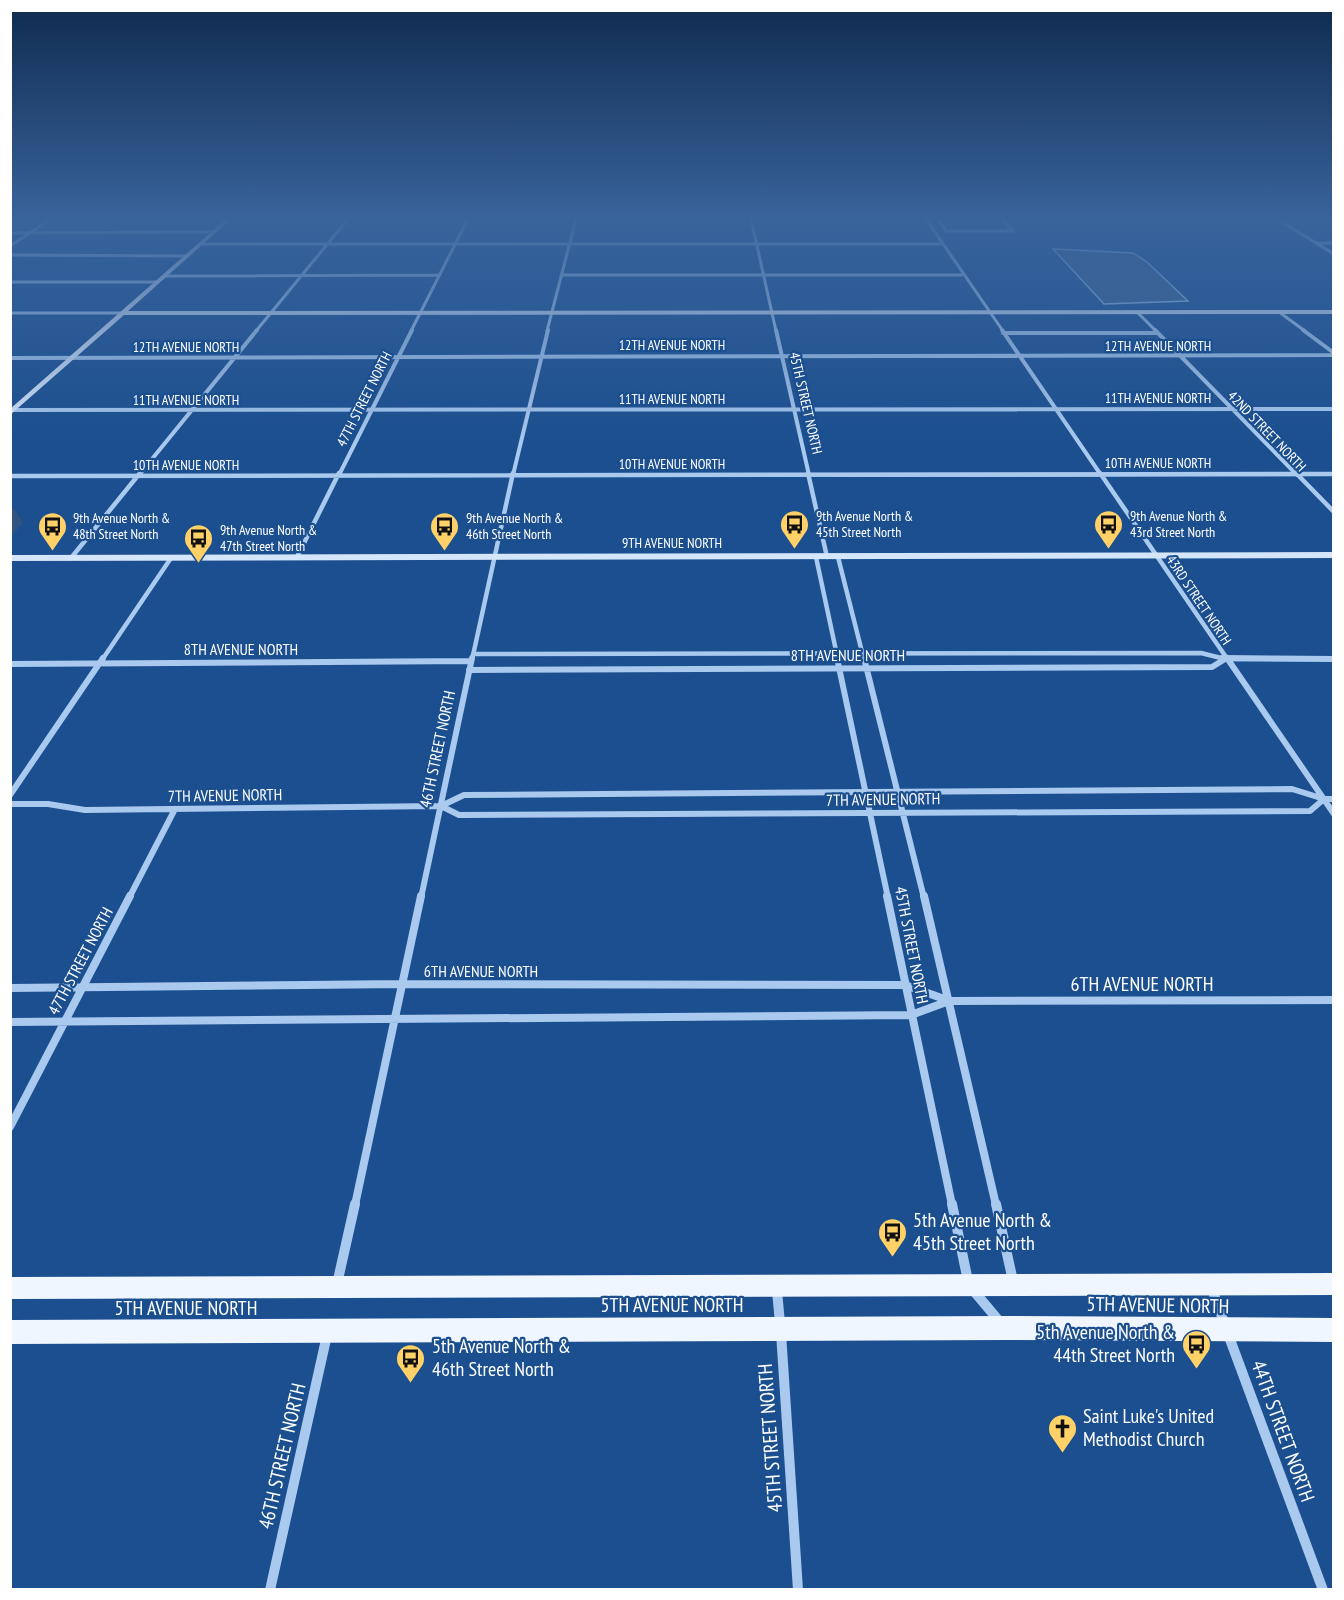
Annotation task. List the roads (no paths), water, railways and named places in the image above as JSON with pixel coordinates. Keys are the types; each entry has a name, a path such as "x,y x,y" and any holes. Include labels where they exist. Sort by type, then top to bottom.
{"main road":[{"name":"5TH AVENUE NORTH","path":"10,1288 1334,1284"},
{"name":"5TH AVENUE NORTH","path":"10,1332 1005,1328 1334,1330"}],"street":[{"path":"12,411 145,294"},
{"path":"71,558 285,294"},
{"name":"47TH STREET NORTH","path":"297,557 431,294"},
{"name":"46TH STREET NORTH","path":"336,1287 404,984 469,670 557,294"},
{"name":"45TH STREET NORTH","path":"769,294 827,557"},
{"name":"43RD STREET NORTH","path":"976,294 1334,814"},
{"name":"42ND STREET NORTH","path":"1137,312 1294,474 1334,512"},
{"path":"1279,312 1334,354"},
{"path":"10,313 1334,312"},
{"path":"1003,333 1158,333"},
{"name":"12TH AVENUE NORTH","path":"10,358 1021,357 1334,354"},
{"name":"11TH AVENUE NORTH","path":"12,411 1334,409"},
{"name":"10TH AVENUE NORTH","path":"10,476 1334,474"},
{"name":"9TH AVENUE NORTH","path":"10,558 1334,555"},
{"name":"45TH STREET NORTH","path":"816,557 904,985 969,1284 1005,1328"},
{"name":"45TH STREET NORTH","path":"838,557 950,1001 1014,1284"},
{"path":"10,795 171,558"},
{"name":"8TH AVENUE NORTH","path":"10,664 836,652 1201,653 1226,659 1334,659"},
{"name":"8TH AVENUE NORTH","path":"469,670 1212,667 1226,659"},
{"name":"7TH AVENUE NORTH","path":"10,804 48,804 85,810 441,806 464,795 1292,789 1324,799 1334,799"},
{"name":"7TH AVENUE NORTH","path":"441,806 459,815 1310,811 1324,799"},
{"name":"47TH STREET NORTH","path":"10,1127 80,988 175,809"},
{"name":"6TH AVENUE NORTH","path":"10,988 404,984 904,985 950,1001 1334,1000"},
{"name":"6TH AVENUE NORTH","path":"10,1022 911,1015 950,1001"},
{"name":"45TH STREET NORTH","path":"777,1284 798,1590"},
{"name":"44TH STREET NORTH","path":"1210,1284 1323,1590"},
{"name":"46TH STREET NORTH","path":"270,1590 328,1331"}],"water":[{"path":"1094,294 1180,294 1188,301 1104,304"}],"place":[{"name":"9th Avenue North & 45th Street North","path":"795,550"},
{"name":"9th Avenue North & 43rd Street North","path":"1109,550"},
{"name":"9th Avenue North & 48th Street North","path":"52,552"},
{"name":"9th Avenue North & 46th Street North","path":"445,552"},
{"name":"9th Avenue North & 47th Street North","path":"199,564"},
{"name":"5th Avenue North & 45th Street North","path":"892,1258"},
{"name":"5th Avenue North & 44th Street North","path":"1196,1370"},
{"name":"5th Avenue North & 46th Street North","path":"411,1384"},
{"name":"Saint Luke's United Methodist Church","path":"1062,1454"}]}
